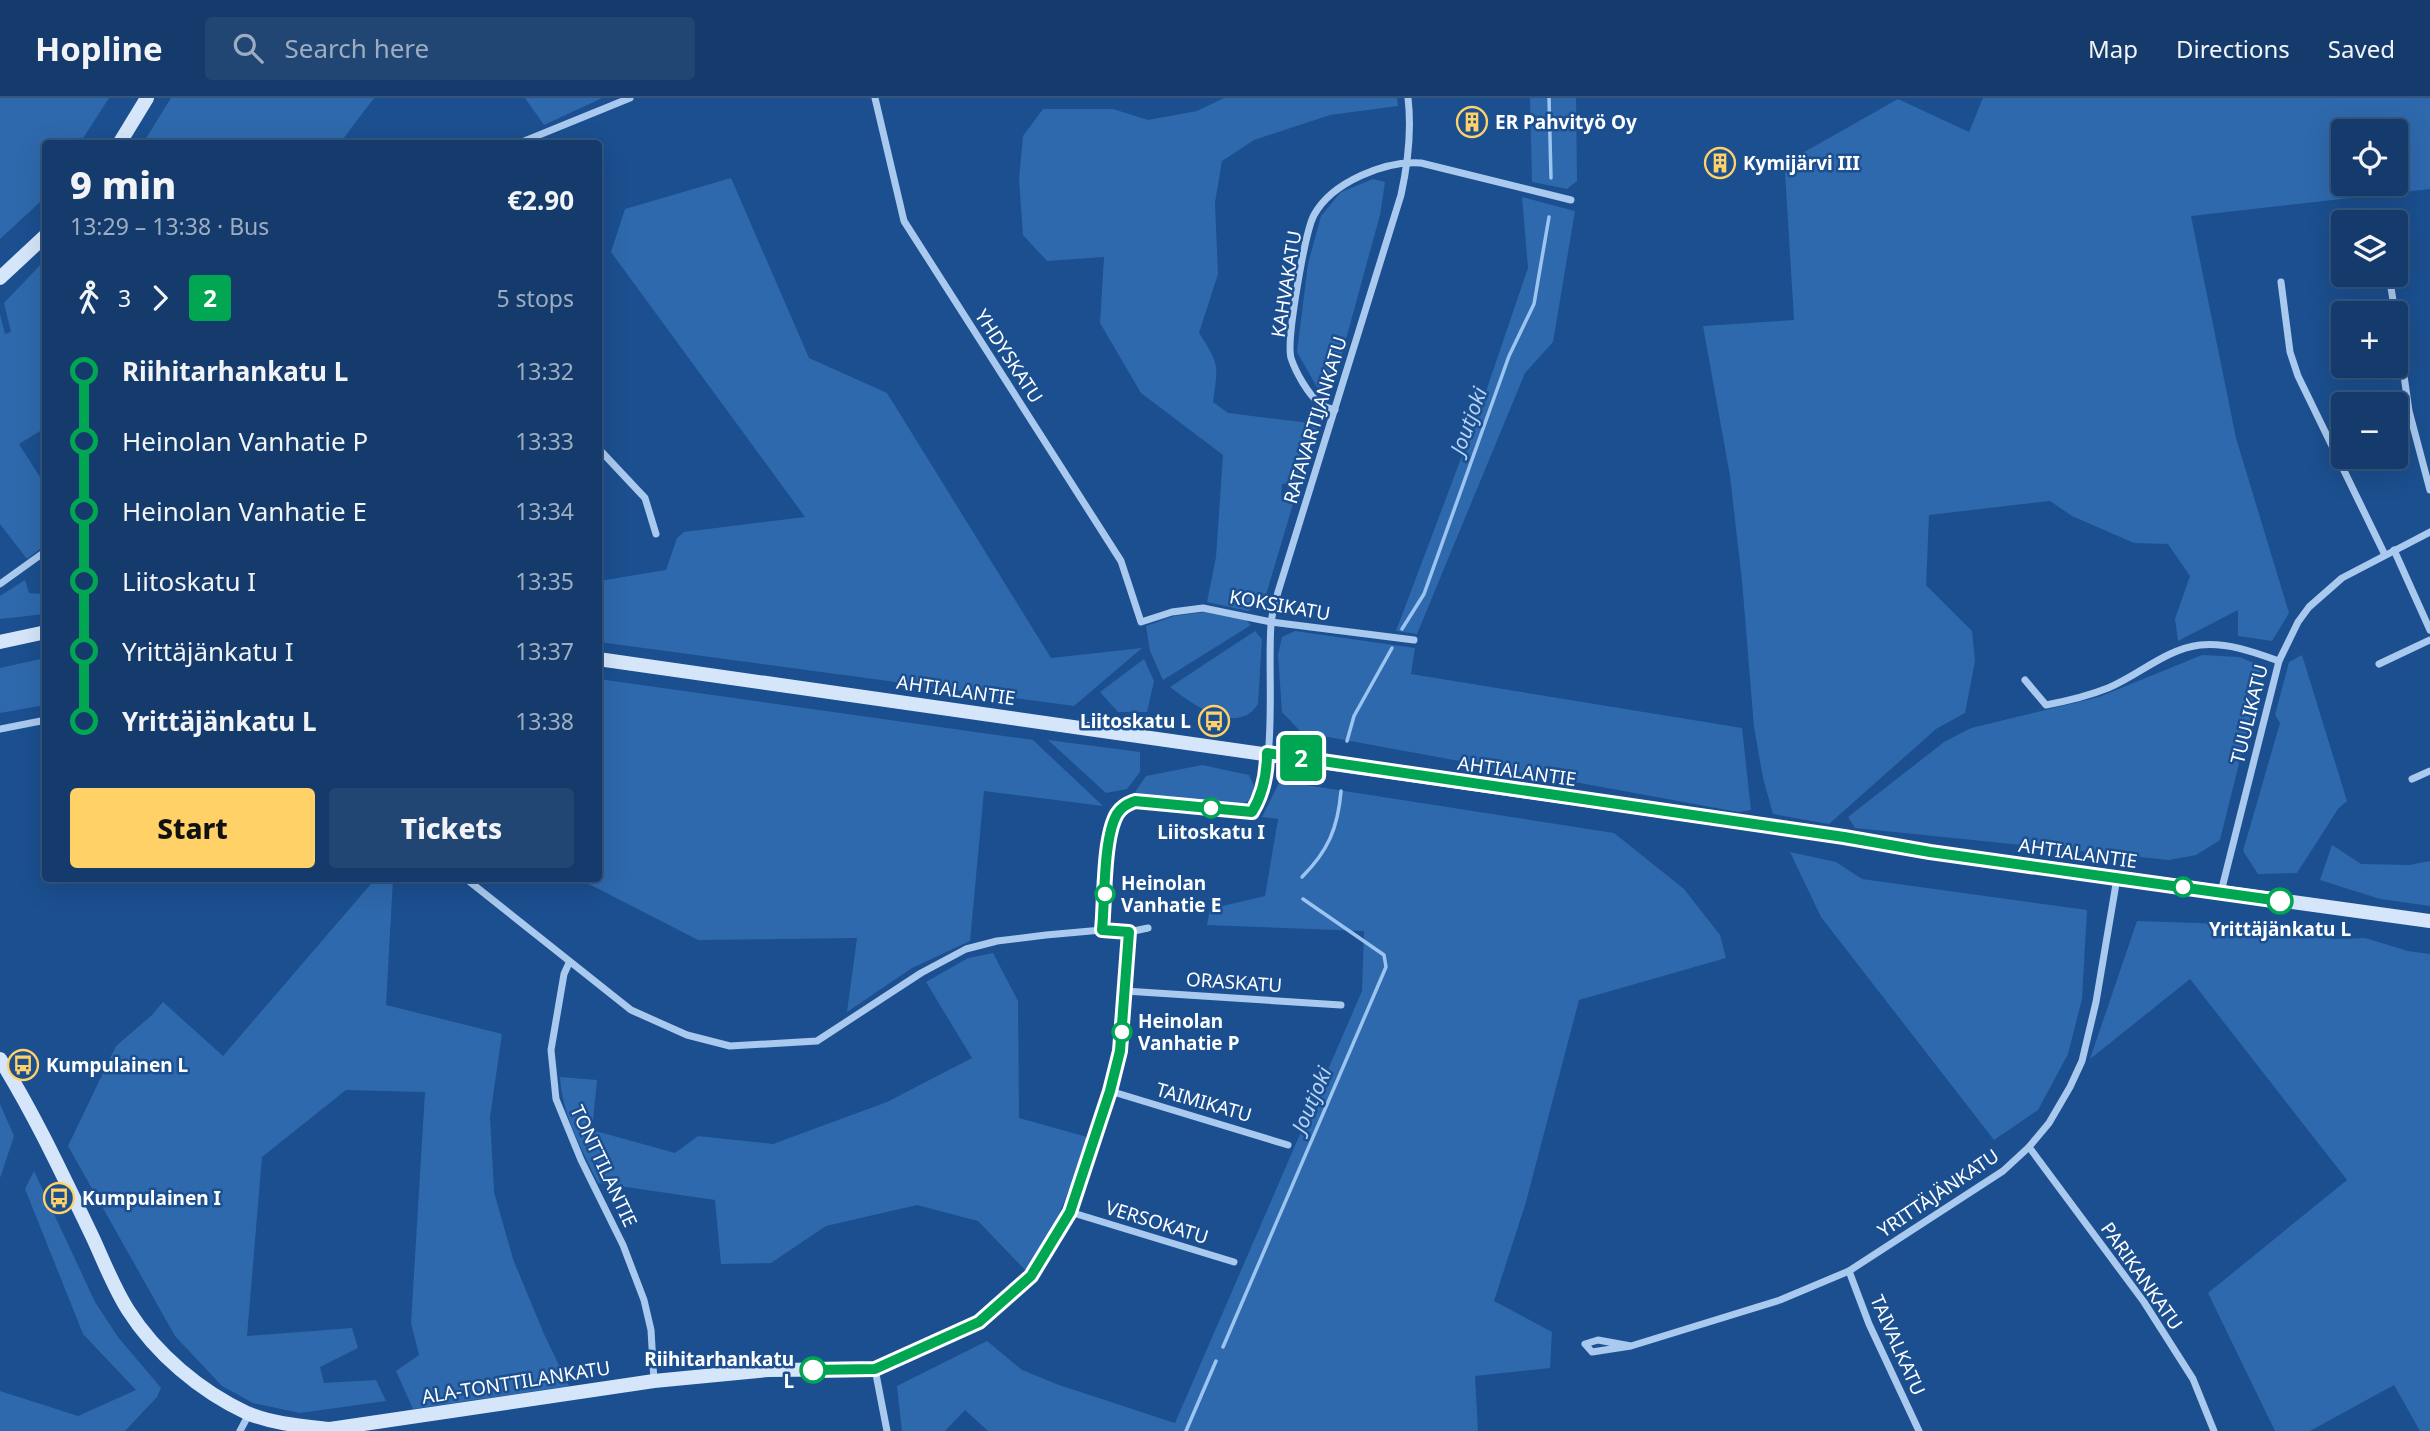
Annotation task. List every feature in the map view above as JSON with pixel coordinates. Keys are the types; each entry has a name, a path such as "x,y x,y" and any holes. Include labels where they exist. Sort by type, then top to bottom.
{"main road":[{"path":"121,140 147,98"},
{"path":"0,278 42,239"},
{"path":"0,642 42,633"},
{"name":"AHTIALANTIE","path":"602,660 1267,753 1930,852 2430,921"},
{"name":"ALA-TONTTILANKATU","path":"0,1059 28,1105 127,1309 156,1346 185,1374 215,1395 249,1413 283,1424 331,1429 654,1381 768,1370 875,1369 979,1322 1031,1276 1070,1212 1110,1091 1120,1051 1129,932"}],"street":[{"path":"527,140 629,98"},
{"name":"YHDYSKATU","path":"874,98 904,221 1121,561 1141,622"},
{"name":"RATAVARTIJANKATU","path":"1102,930 1110,839 1116,815 1124,806 1135,801 1252,812 1259,800 1267,774 1271,622 1401,195 1408,162 1411,120 1408,98"},
{"name":"KAHVAKATU","path":"1335,410 1321,405 1305,384 1291,356 1302,261 1314,215 1332,194 1353,178 1408,162 1571,200"},
{"path":"2280,282 2290,352 2298,376 2385,555"},
{"path":"2404,378 2409,411 2430,490"},
{"path":"602,452 645,498 656,534"},
{"name":"TUULIKATU","path":"2221,893 2279,661 2309,607 2342,578 2430,531"},
{"path":"2394,550 2430,630"},
{"path":"0,584 42,554"},
{"name":"KOKSIKATU","path":"1141,622 1172,612 1203,608 1271,622 1414,640"},
{"path":"2379,664 2430,640"},
{"path":"2025,680 2046,705 2109,687 2168,656 2196,646 2236,648 2279,661"},
{"path":"0,729 42,721"},
{"path":"2412,779 2430,771"},
{"name":"YRITTÄJÄNKATU","path":"1631,1346 1598,1340 1585,1344 1592,1352 1631,1346 1780,1300 1849,1271 1980,1187 2029,1147 2049,1123 2082,1061 2096,1002 2117,878"},
{"path":"470,882 631,1010 687,1035 730,1045 817,1041 921,973 965,949 997,941 1102,930 1129,932 1149,928"},
{"name":"TONTTILANTIE","path":"569,963 564,974 551,1049 556,1099 581,1160 623,1245 644,1300 651,1330 654,1381"},
{"name":"ORASKATU","path":"1125,991 1341,1004"},
{"name":"TAIMIKATU","path":"1110,1091 1247,1131 1288,1146"},
{"name":"PARIKANKATU","path":"2029,1147 2144,1302 2193,1379 2214,1431"},
{"name":"VERSOKATU","path":"1070,1212 1234,1262"},
{"name":"TAIVALKATU","path":"1849,1271 1869,1324 1919,1431"},
{"path":"875,1369 887,1431"},
{"path":"240,1431 249,1413"}],"shaded area":[{"path":"0,98 109,98 82,140 42,140 42,198 0,239"},
{"path":"171,98 374,98 342,140 145,140"},
{"path":"525,98 602,98 544,125"},
{"path":"1224,98 1397,98 1398,106 1330,115 1254,140 1222,161 1215,203 1218,274 1199,333 1216,366 1213,402 1228,413 1318,424 1299,482 1282,484 1281,497 1296,494 1265,598 1248,611 1207,602 1216,557 1223,455 1141,393 1100,323 1104,257 1047,261 1023,235 1019,179 1023,136 1043,109 1113,109 1148,120 1197,111"},
{"path":"1530,98 1576,98 1577,181 1567,189 1532,182"},
{"path":"1983,98 2430,98 2430,189 2408,191 2408,119 2331,119 2331,196 2368,196 2191,216 2236,438 2289,613 2272,641 2238,636 2238,610 2178,641 2175,619 2190,576 2168,544 2134,543 2072,516 2050,501 1929,515 1926,585 1972,631 1975,661 1965,713 1936,729 1829,824 1773,814 1763,778 1754,727 1730,476 1703,326 1794,320 1785,172 1799,155 1898,99 1969,132"},
{"path":"731,178 809,358 887,393 1051,658 1142,648 1074,706 602,642 602,581 666,570 677,538 684,532 805,517 611,252 625,209"},
{"path":"1373,179 1385,182 1380,215 1340,361 1326,390 1317,387 1297,352 1308,264 1321,216 1341,192"},
{"path":"1522,197 1575,211 1553,342 1525,373 1417,634 1396,631 1483,400 1528,268"},
{"path":"42,263 42,430 19,444 42,480 42,547 27,559 0,524 0,314 5,334 11,332 4,303"},
{"path":"25,580 29,593 42,594 42,614 0,619 0,596"},
{"path":"1205,612 1245,619 1251,625 1163,680 1150,651 1146,626 1174,616"},
{"path":"1255,631 1262,639 1258,704 1249,713 1238,718 1214,714 1170,687"},
{"path":"1295,631 1415,648 1411,674 1742,728 1751,810 1738,812 1301,732 1282,712 1278,655 1282,637"},
{"path":"2202,655 2239,657 2259,665 2261,675 2220,840 2196,855 2169,860 1855,828 1848,817 1944,742 1971,728 2099,697"},
{"path":"2302,655 2347,801 2338,809 2297,873 2258,874 2243,851 2280,723 2275,715 2289,662"},
{"path":"42,659 42,706 0,713 0,668"},
{"path":"1144,659 1154,681 1147,712 1118,712 1100,692"},
{"path":"602,679 1033,740 1103,806 984,791 970,941 912,968 847,1012 857,938 698,940 587,883 602,882"},
{"path":"1048,740 1140,752 1140,772 1127,789 1106,793"},
{"path":"1202,765 1249,775 1255,788 1249,800 1238,807 1133,795 1146,776"},
{"path":"1280,781 1614,833 1684,889 1720,935 1726,958 1579,1000 1526,1202 1494,1301 1552,1332 1550,1368 1475,1376 1478,1431 988,1431 965,1410 945,1431 902,1431 897,1386 987,1341 1022,1370 1175,1423 1362,991 1364,931 1207,925 1210,909 1265,896 1278,819 1262,817"},
{"path":"2332,845 2361,864 2409,865 2430,861 2430,906 2380,899 2320,880"},
{"path":"1790,852 1836,862 1862,879 2087,910 2082,999 2068,1054 2038,1110 1994,1140 1821,917"},
{"path":"373,882 393,882 386,1005 502,1034 490,1117 494,1192 513,1259 569,1386 413,1409 396,1371 419,1355 411,1323 425,1092 346,1090 262,1157 247,1336 352,1328 358,1348 320,1367 324,1383 376,1380 386,1401 300,1413 253,1403 222,1386 175,1336 68,1146 116,1046 163,1002 223,1056"},
{"path":"2137,921 2257,925 2334,939 2365,938 2408,951 2430,954 2430,1431 2420,1431 2394,1385 2310,1431 2275,1431 2208,1293 2347,1180 2190,979 2090,1059"},
{"path":"993,953 1018,1001 1019,1118 1087,1137 1051,1232 1026,1271 978,1221 917,1205 826,1226 771,1263 721,1264 715,1200 598,1183 569,1118 560,1077 597,1080 592,1130 675,1153 698,1136 773,1144 887,1102 972,1058 926,982 968,958"},
{"path":"0,1104 14,1136 0,1178"},
{"path":"34,1171 95,1302 118,1337 161,1388 157,1397 125,1431 0,1431 0,1391 78,1416 136,1390 83,1334 25,1189"}],"waterway":[{"name":"Joutjoki","path":"1549,98 1551,178"},
{"name":"Joutjoki","path":"1402,629 1424,594 1509,356 1534,304 1549,217"},
{"name":"Joutjoki","path":"1347,741 1354,716 1392,648"},
{"name":"Joutjoki","path":"1302,877 1319,858 1330,838 1341,791"},
{"name":"Joutjoki","path":"1223,1347 1386,967 1384,955 1303,899"},
{"name":"Joutjoki","path":"1186,1431 1216,1361"}],"bus line":[{"name":"2","path":"813,1370 875,1369 979,1322 1031,1276 1070,1212 1110,1091 1120,1051 1129,932 1102,930 1110,839 1116,815 1124,806 1135,801 1252,812 1259,800 1267,774 1267,753 1844,837 1930,852 2280,901"}],"place":[{"name":"ER Pahvityö Oy","path":"1472,122"},
{"name":"Kymijärvi III","path":"1720,163"},
{"name":"Liitoskatu L","path":"1214,721"},
{"name":"Liitoskatu I","path":"1211,808"},
{"name":"Heinolan Vanhatie E","path":"1105,894"},
{"name":"Yrittäjänkatu L","path":"2280,901"},
{"name":"Heinolan Vanhatie P","path":"1122,1032"},
{"name":"Kumpulainen L","path":"23,1065"},
{"name":"Kumpulainen I","path":"59,1198"},
{"name":"Riihitarhankatu L","path":"813,1370"}]}
